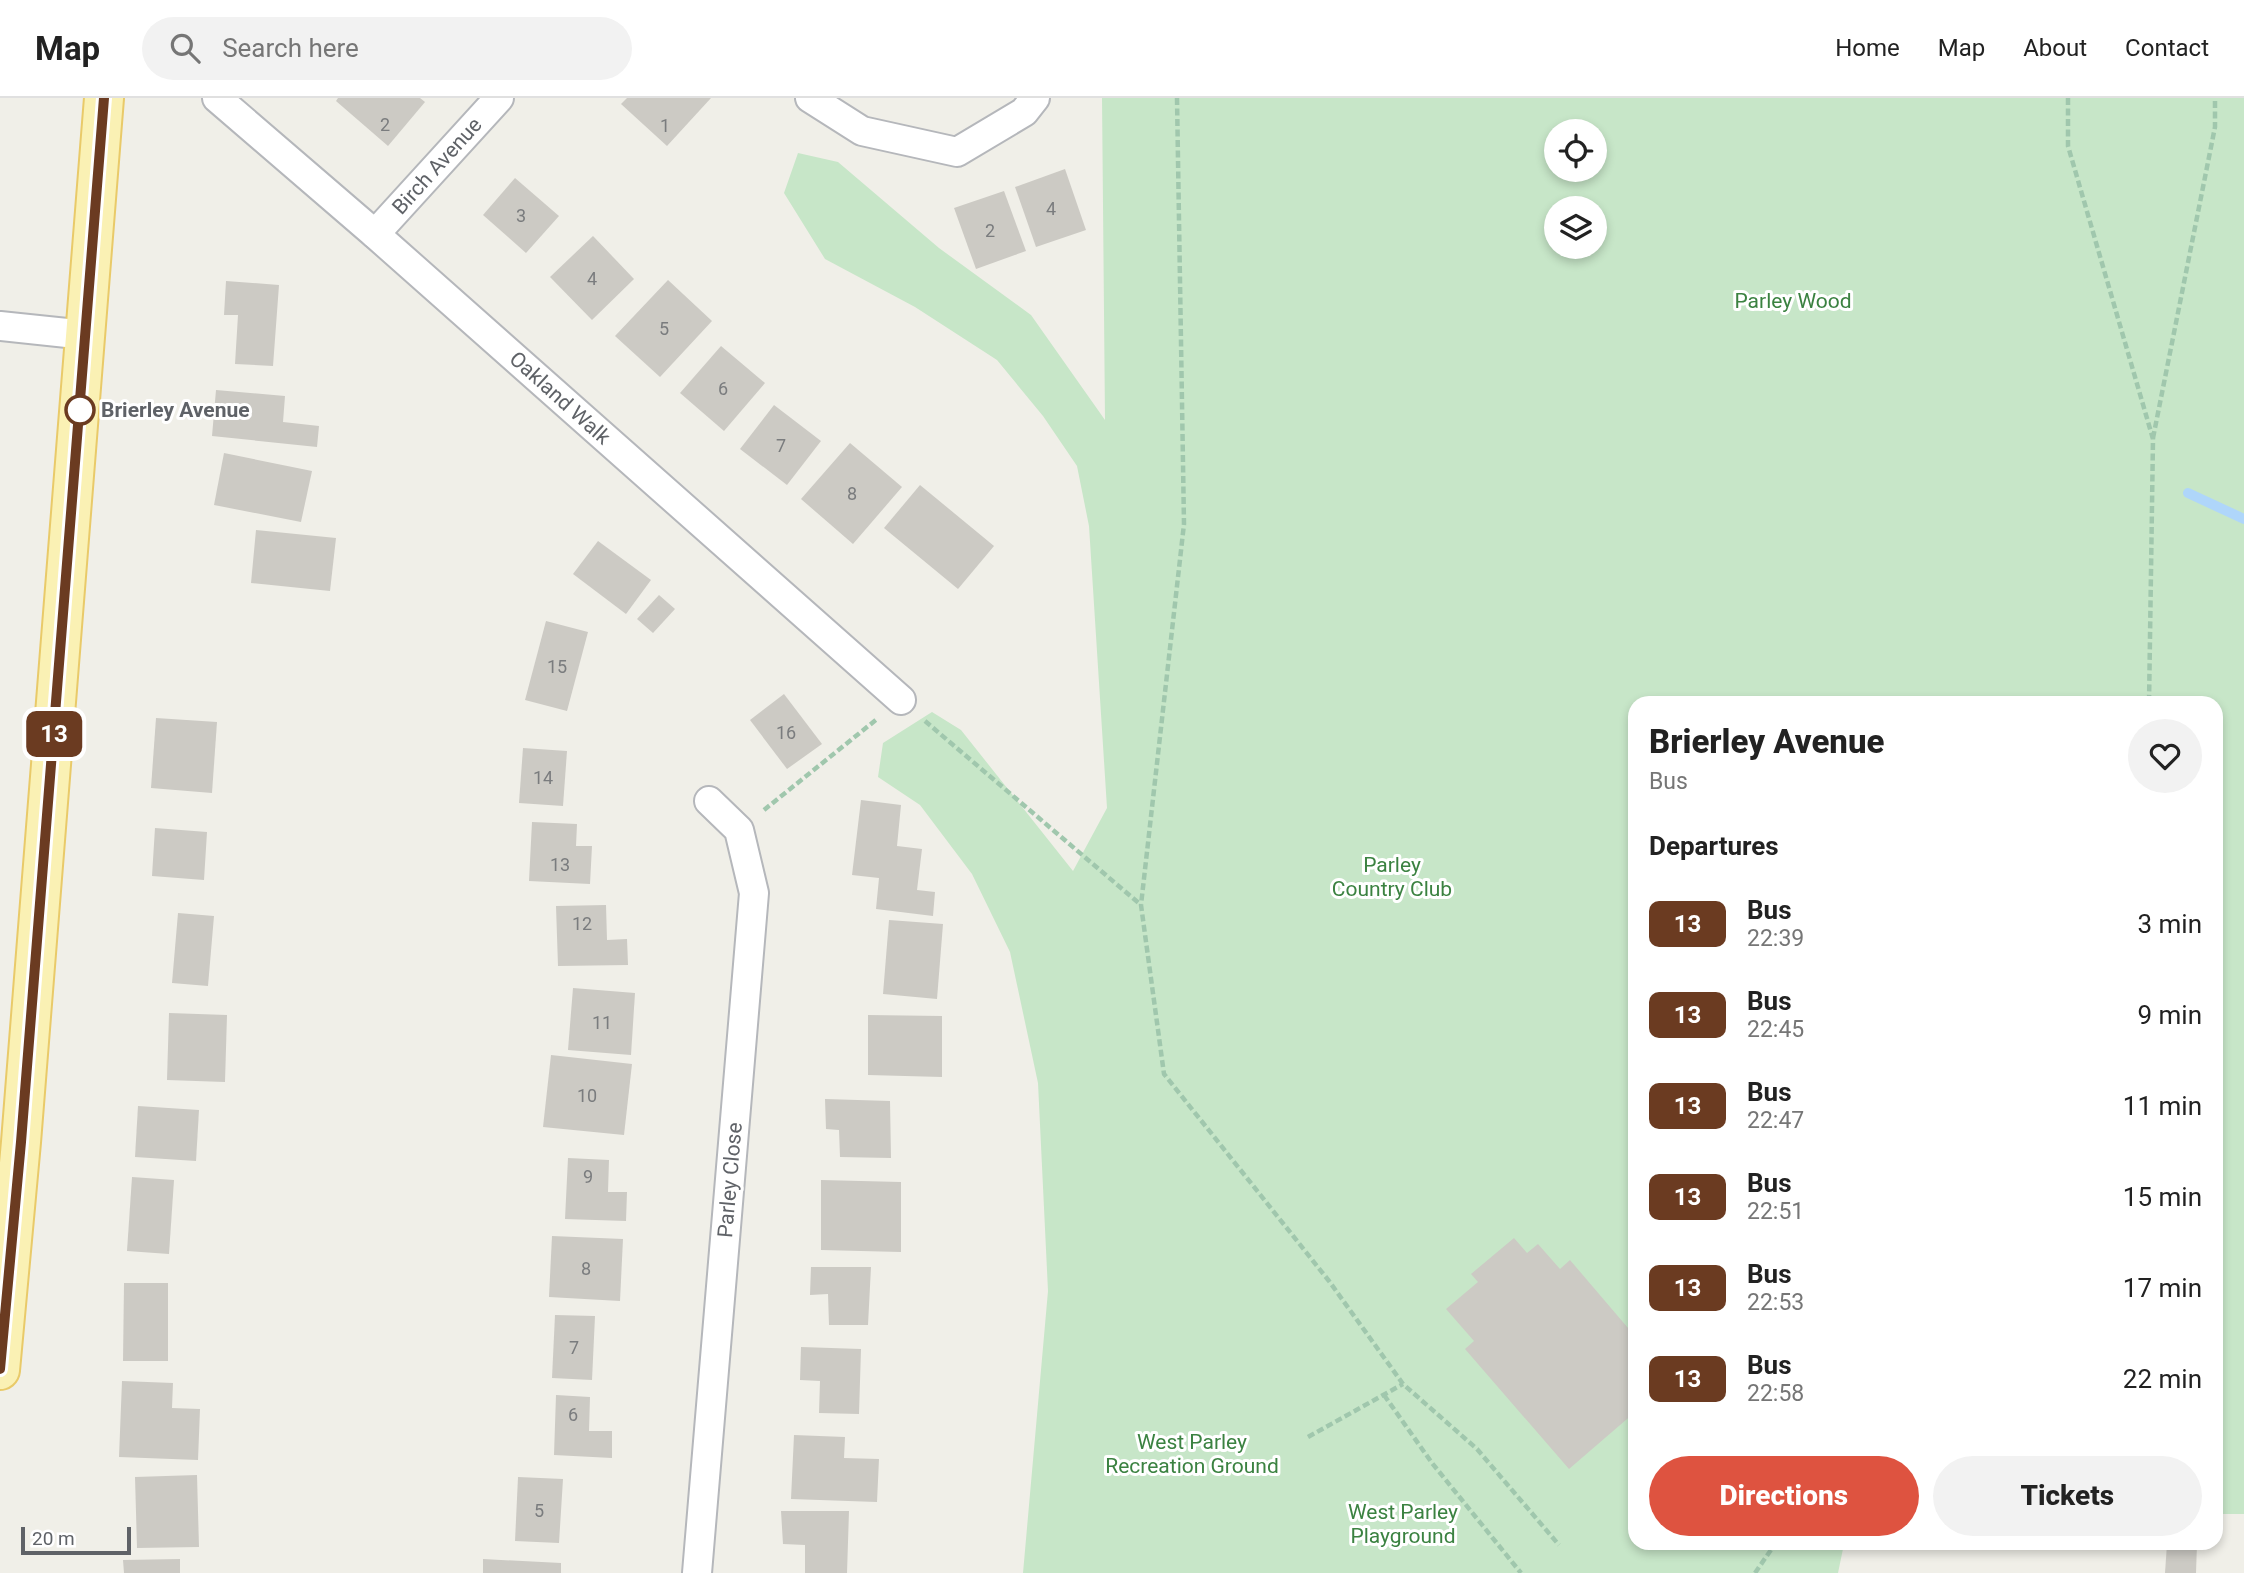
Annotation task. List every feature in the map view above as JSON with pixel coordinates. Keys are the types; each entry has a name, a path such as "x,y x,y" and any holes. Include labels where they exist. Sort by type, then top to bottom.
{"main road":[{"path":"0,1370 10,1141 86,335 104,98"}],"street":[{"name":"Oakland Walk","path":"217,98 375,234 901,701"},
{"name":"Birch Avenue","path":"375,234 499,98"},
{"path":"810,98 862,131 957,152 1024,112 1035,98"},
{"path":"0,326 86,335"},
{"path":"709,801 739,830"},
{"name":"Parley Close","path":"697,1573 754,892 739,830"}],"path":[{"path":"1177,98 1184,524 1141,905 1164,1074 1329,1282 1403,1384 1477,1448 1559,1545"},
{"path":"2067,98 2067,146 2152,439"},
{"path":"2149,696 2152,439 2215,127 2215,98"},
{"path":"739,830 901,701 1141,905"},
{"path":"1308,1437 1403,1384"},
{"path":"1384,1395 1432,1462 1521,1573"},
{"path":"1755,1573 1771,1550"}],"green space":[{"path":"1102,98 2244,98 2244,1514 2223,1514 2223,696 1628,696 1628,1550 1843,1550 1838,1573 1023,1573 1048,1291 1038,1083 1010,952 972,874 920,805 878,777 883,743 932,712 961,730 1073,871 1107,808 1089,526 1077,466 1043,416 997,360 915,307 825,259 784,193 798,153 838,162 939,248 1031,315 1105,420"}],"building":[{"path":"338,98 420,98 425,102 388,146 336,101"},
{"path":"627,98 711,98 667,146 621,104"},
{"path":"1065,169 1086,230 1036,247 1015,187"},
{"path":"515,178 559,216 526,253 483,215"},
{"path":"1004,191 1026,251 976,269 954,208"},
{"path":"593,236 634,279 592,320 550,277"},
{"path":"668,280 712,321 660,377 615,336"},
{"path":"226,281 279,285 273,366 235,364 238,315 224,315"},
{"path":"721,346 765,383 724,431 680,393"},
{"path":"216,390 285,396 283,422 319,426 317,447 212,436"},
{"path":"774,405 821,441 787,485 740,449"},
{"path":"850,443 902,487 853,544 801,499"},
{"path":"224,453 312,471 301,522 214,505"},
{"path":"920,485 994,546 958,589 884,528"},
{"path":"256,530 336,538 330,591 251,583"},
{"path":"598,541 651,580 626,614 573,574"},
{"path":"659,595 675,609 653,633 637,619"},
{"path":"546,621 588,632 567,711 525,700"},
{"path":"784,694 822,744 787,769 750,720"},
{"path":"156,718 217,722 212,793 151,788"},
{"path":"523,748 567,751 563,806 519,803"},
{"path":"861,800 901,805 897,846 922,849 917,890 935,892 933,916 876,909 879,878 852,875"},
{"path":"532,822 577,824 576,846 592,846 590,884 529,881"},
{"path":"155,828 207,832 204,880 152,876"},
{"path":"606,905 607,940 627,939 628,965 558,966 556,906"},
{"path":"178,913 214,916 208,986 172,983"},
{"path":"889,920 943,924 937,999 883,994"},
{"path":"573,988 635,993 631,1055 568,1050"},
{"path":"169,1013 227,1015 225,1082 167,1080"},
{"path":"868,1015 942,1016 942,1077 868,1075"},
{"path":"551,1055 632,1064 624,1135 543,1127"},
{"path":"825,1099 890,1101 891,1158 840,1157 839,1130 826,1129"},
{"path":"138,1106 199,1110 196,1161 135,1157"},
{"path":"568,1158 609,1160 608,1192 627,1192 626,1221 565,1219"},
{"path":"132,1177 174,1180 169,1254 127,1251"},
{"path":"821,1180 901,1182 901,1252 821,1250"},
{"path":"552,1236 623,1239 620,1301 549,1297"},
{"path":"1514,1238 1527,1253 1538,1244 1560,1269 1570,1260 1628,1328 1628,1418 1569,1469 1465,1349 1474,1341 1446,1309 1478,1282 1471,1274"},
{"path":"811,1267 871,1267 868,1325 829,1325 828,1294 810,1295"},
{"path":"124,1283 168,1283 168,1361 123,1361"},
{"path":"555,1315 595,1316 592,1380 552,1378"},
{"path":"801,1347 861,1349 859,1414 819,1413 820,1381 800,1380"},
{"path":"122,1381 173,1383 172,1408 200,1409 198,1460 119,1457"},
{"path":"556,1395 590,1397 589,1431 612,1431 612,1458 554,1455"},
{"path":"794,1435 845,1437 844,1458 879,1459 877,1502 791,1499"},
{"path":"197,1475 199,1547 137,1548 135,1477"},
{"path":"518,1477 563,1479 559,1543 515,1541"},
{"path":"781,1511 849,1511 847,1573 805,1573 805,1545 783,1544"},
{"path":"2167,1550 2197,1550 2196,1573 2165,1573"},
{"path":"180,1559 180,1573 124,1573 123,1560"},
{"path":"483,1559 561,1563 561,1573 483,1573"}],"waterway":[{"path":"2188,493 2244,519"}],"bus line":[{"name":"13","path":"0,1369 21,1142 104,98"}],"place":[{"name":"Brierley Avenue","path":"80,410"}],"park label":[{"name":"Parley Wood","path":"1793,301"},
{"name":"Parley Country Club","path":"1392,877"},
{"name":"West Parley Recreation Ground","path":"1192,1454"},
{"name":"West Parley Playground","path":"1403,1524"}]}
